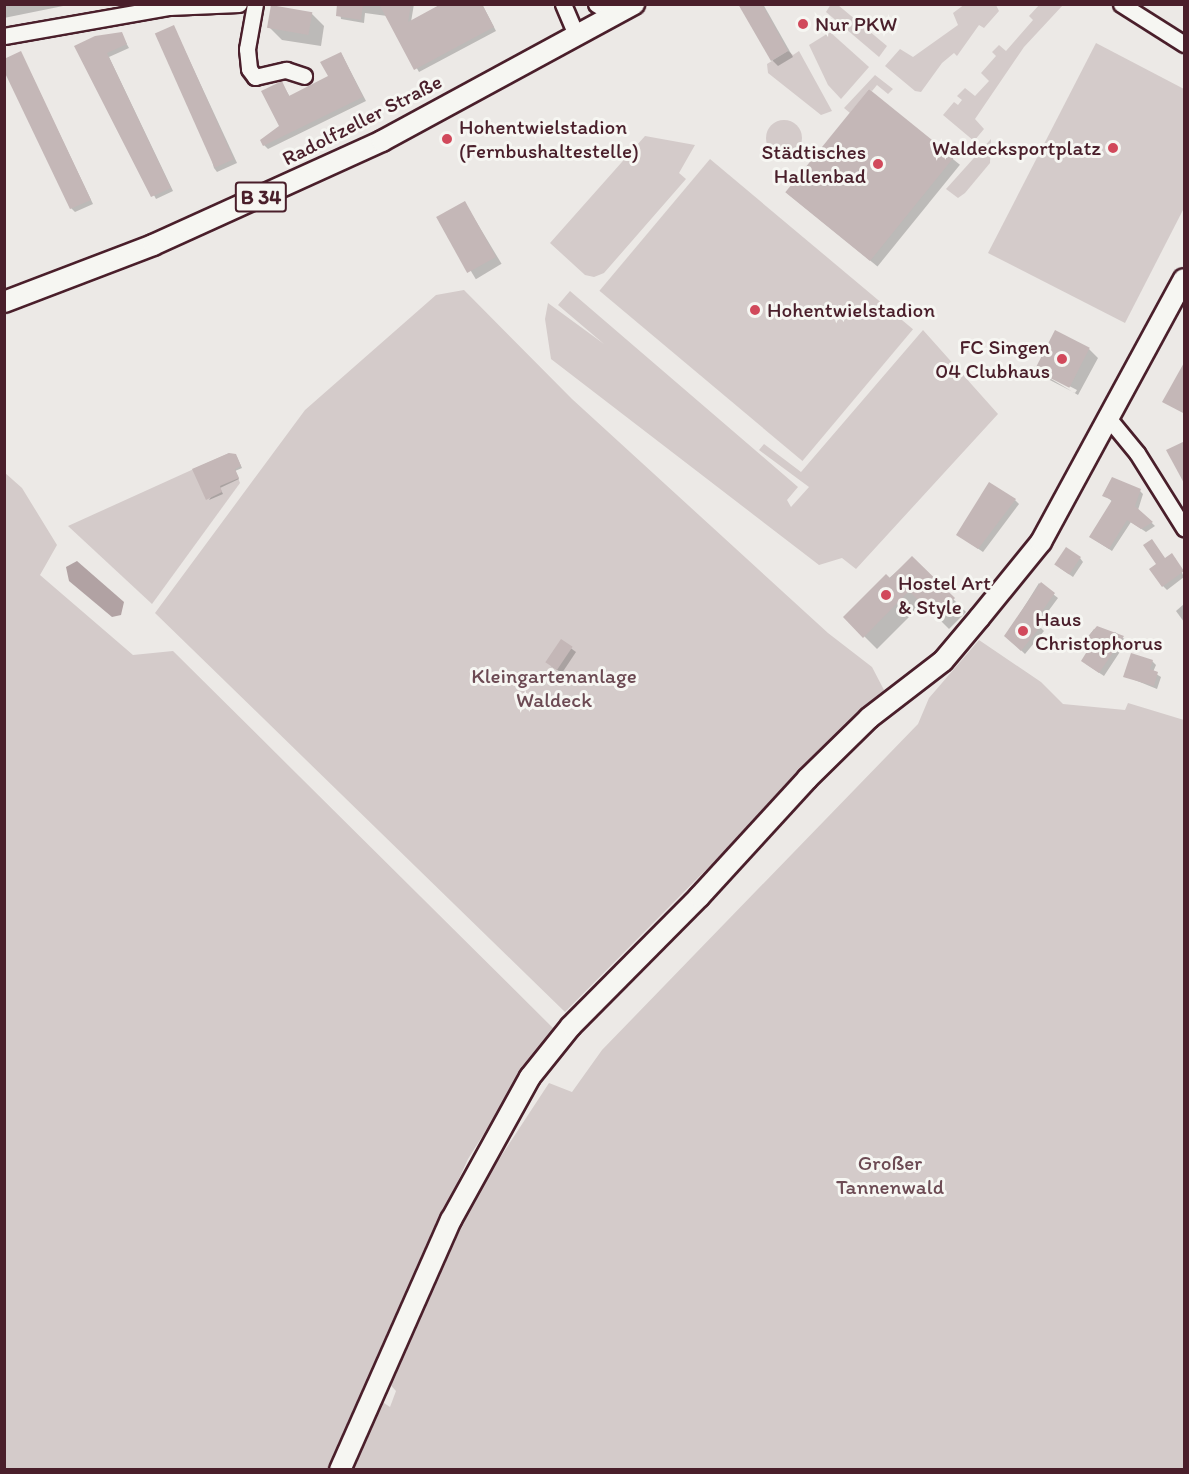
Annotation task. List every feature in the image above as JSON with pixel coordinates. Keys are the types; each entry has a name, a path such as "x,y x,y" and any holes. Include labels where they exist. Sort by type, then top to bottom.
{"main road":[{"name":"Radolfzeller Straße","path":"4,302 153,245 313,174 382,141 634,4"},
{"path":"340,1470 374,1386 451,1220 530,1077 571,1026 699,897 807,779 869,718 943,661 1041,542 1185,279"}],"street":[{"path":"4,36 169,7 239,4"},
{"path":"255,4 247,49 249,69 255,77 286,70 304,76"},
{"path":"563,4 576,35"},
{"path":"596,4 614,15"},
{"path":"1121,4 1185,44"},
{"path":"1109,419 1137,453 1185,528"}],"green space":[{"path":"831,4 838,5 887,46 879,57 826,12"},
{"path":"965,4 996,5 999,11 984,28 979,25 957,56 954,53 942,63 921,92 915,91 885,66 900,49 913,57 958,25 953,13"},
{"path":"1040,4 1063,5 1024,47 975,119 984,129 974,141 943,115 954,102 958,105 962,100 957,96 965,88 975,96 989,81 981,73 996,56 992,52 999,45 1006,51 1033,20 1029,16"},
{"path":"830,32 869,67 841,99 828,85 809,45"},
{"name":"Waldecksportplatz","path":"1096,43 1184,89 1184,208 1125,323 988,253"},
{"path":"788,51 793,55 799,51 832,111 821,115 768,73 767,64"},
{"path":"875,75 893,89 888,94 877,85 872,91 869,89 850,113 844,108"},
{"path":"784,120 796,126 802,138 796,150 784,156 772,150 766,138 772,126"},
{"path":"645,136 695,145 679,173 686,179 604,273 594,277 585,275 550,243"},
{"path":"991,139 990,163 958,198 946,189"},
{"name":"Hohentwielstadion","path":"710,159 913,329 802,461 599,291"},
{"name":"Kleingartenanlage Waldeck","path":"464,290 572,399 828,633 872,667 884,690 565,1012 155,613 305,410 436,295"},
{"path":"570,291 798,487 787,500 791,507 809,487 759,450 764,444 801,472 923,330 998,414 856,569 842,558 819,565 551,359 545,319 548,303 604,344 558,305"},
{"path":"229,453 240,483 152,604 68,526"},
{"path":"4,472 22,488 57,545 40,575 133,655 173,651 555,1030 531,1059 468,1159 370,1373 331,1469 5,1469"},
{"name":"Großer Tannenwald","path":"979,640 1041,682 1063,704 1125,710 1128,703 1184,720 1184,1469 350,1470 378,1399 390,1407 396,1391 385,1379 440,1267 488,1176 549,1083 572,1092 602,1050 918,724 929,698"}],"shaded area":[{"path":"77,561 124,602 121,615 112,617 69,581 66,567"}],"building":[{"path":"337,4 363,4 361,20 336,16"},
{"path":"379,4 411,4 408,22 441,4 482,4 494,27 414,70"},
{"path":"738,4 762,4 788,51 771,61"},
{"path":"271,5 312,12 308,35 267,28"},
{"path":"174,25 234,159 215,168 155,34"},
{"path":"122,32 127,44 107,53 171,188 151,197 74,46 95,36"},
{"path":"21,51 91,200 70,209 4,71 4,59"},
{"path":"341,52 363,97 263,146 260,140 279,126 261,91 282,81 289,96 328,76 320,62"},
{"name":"Städtisches Hallenbad","path":"869,89 954,158 870,261 785,192"},
{"path":"465,201 496,257 467,273 436,217"},
{"name":"FC Singen 04 Clubhaus","path":"1055,330 1090,348 1069,388 1035,370"},
{"path":"1185,361 1185,414 1162,402"},
{"path":"1185,441 1185,485 1166,450"},
{"path":"229,453 236,454 241,466 235,469 239,478 220,486 222,492 206,500 192,469"},
{"path":"1112,477 1141,489 1135,506 1153,522 1141,529 1127,520 1109,549 1089,537 1112,500 1102,496"},
{"path":"989,482 1016,499 978,549 956,535"},
{"path":"1152,539 1165,558 1172,553 1184,571 1162,587 1149,569 1156,564 1143,545"},
{"path":"1066,547 1081,557 1069,574 1054,564"},
{"name":"Hostel Art & Style","path":"912,556 955,598 936,618 909,591 863,638 843,617 886,574 890,578"},
{"path":"1041,582 1055,593 1035,621 1041,626 1021,651 1004,636"},
{"path":"1097,626 1124,636 1099,673 1081,661 1091,645 1084,641"},
{"path":"561,639 573,647 557,670 545,662"},
{"path":"1131,653 1153,660 1150,669 1158,672 1154,686 1123,677"}],"place":[{"name":"Nur PKW","path":"803,24"},
{"name":"Hohentwielstadion (Fernbushaltestelle)","path":"447,139"},
{"name":"Waldecksportplatz","path":"1113,148"},
{"name":"Städtisches Hallenbad","path":"878,164"},
{"name":"Hohentwielstadion","path":"755,310"},
{"name":"FC Singen 04 Clubhaus","path":"1062,359"},
{"name":"Hostel Art & Style","path":"886,595"},
{"name":"Haus Christophorus","path":"1023,631"}]}
